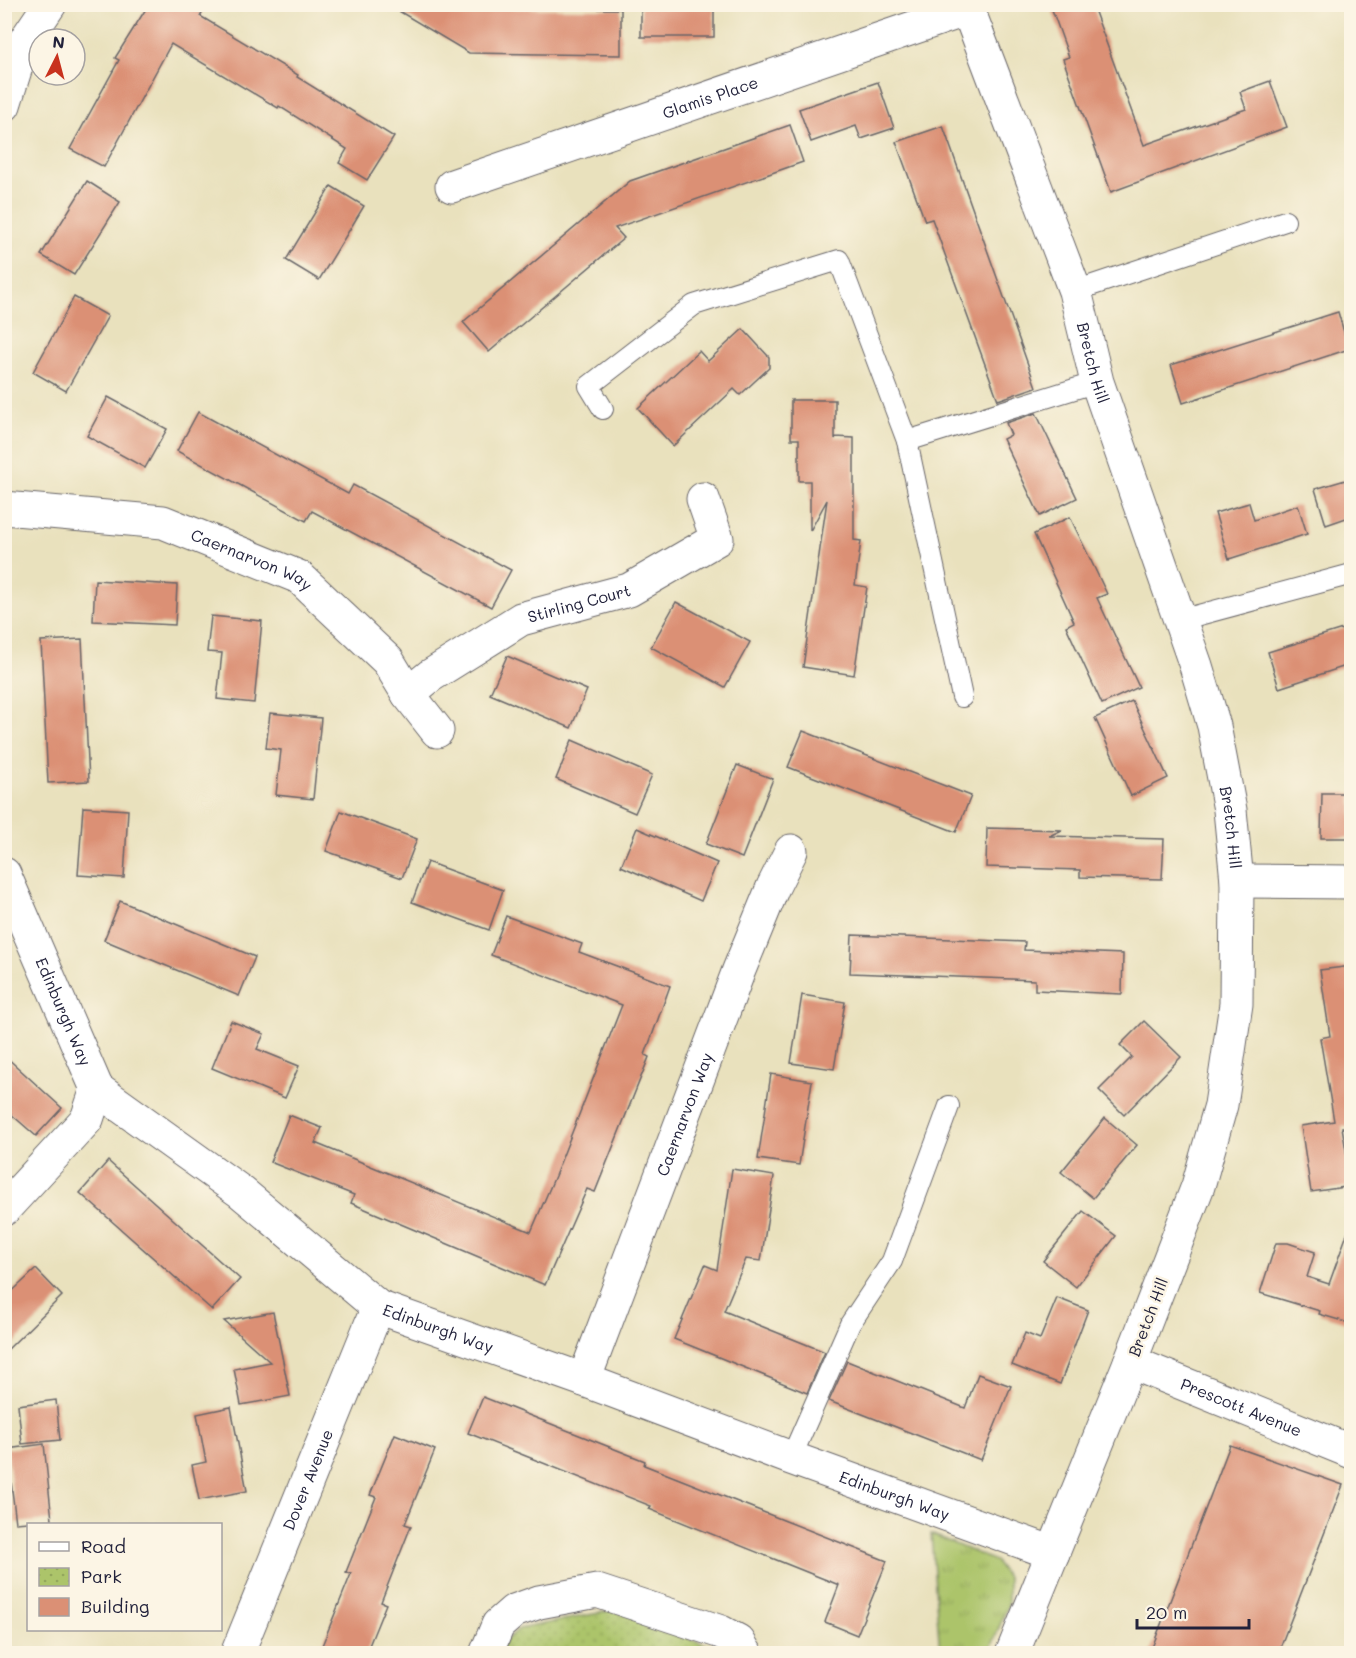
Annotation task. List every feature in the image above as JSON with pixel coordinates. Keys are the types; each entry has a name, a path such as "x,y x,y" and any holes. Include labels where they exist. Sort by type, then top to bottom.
{"street":[{"path":"4,105 23,44 50,4"},
{"name":"Glamis Place","path":"452,186 967,7"},
{"name":"Bretch Hill","path":"967,7 1075,291 1097,382 1214,726 1230,810 1238,881 1236,1004 1221,1105 1198,1186 1130,1362 1012,1653"},
{"name":"Stirling Court","path":"408,694 430,676 521,620 629,590 717,539 703,499"},
{"name":"Caernarvon Way","path":"4,508 163,522 299,577 388,661 408,694 437,731"},
{"name":"Caernarvon Way","path":"584,1380 739,970 773,887 791,851"},
{"name":"Edinburgh Way","path":"4,874 97,1089 241,1192 378,1307 584,1380 1053,1553"},
{"path":"1238,881 1352,882"},
{"path":"4,1209 87,1119 97,1089"},
{"name":"Dover Avenue","path":"237,1653 378,1307"},
{"name":"Prescott Avenue","path":"1130,1362 1352,1452"},
{"path":"486,1653 498,1625 514,1611 539,1602 597,1592 721,1632 738,1641 746,1653"}],"lane":[{"path":"1075,291 1285,221"},
{"path":"603,409 589,386 694,304 839,260 907,441 962,697"},
{"path":"907,441 1097,382"},
{"path":"1180,621 1352,573"},
{"path":"791,1458 850,1324 892,1261 949,1106"}],"green space":[{"path":"931,1534 995,1561 1008,1579 1008,1605 989,1653 940,1653"},
{"path":"614,1610 715,1648 718,1653 499,1654 504,1642 519,1629"}],"building":[{"path":"149,4 207,4 200,16 298,75 297,77 394,137 367,180 339,163 347,149 279,106 278,108 171,44 104,167 70,149 119,60 115,58"},
{"path":"387,4 467,4 465,8 621,9 621,55 469,53"},
{"path":"641,4 714,4 714,37 641,37"},
{"path":"1050,4 1092,4 1144,145 1246,109 1240,92 1270,81 1287,127 1111,192 1063,59 1069,57"},
{"path":"878,82 894,128 861,139 856,126 811,142 799,109"},
{"path":"790,125 803,162 615,228 624,238 489,352 463,322 630,181"},
{"path":"943,126 1036,387 998,400 932,219 925,221 896,142"},
{"path":"87,181 120,202 74,275 41,255"},
{"path":"331,186 364,206 319,280 286,260"},
{"path":"74,297 108,316 66,391 33,372"},
{"path":"1338,312 1349,349 1183,403 1171,365"},
{"path":"743,329 769,357 769,368 740,395 734,389 673,446 638,408 699,351 708,361"},
{"path":"108,397 167,429 145,468 87,436"},
{"path":"791,400 835,400 835,439 836,437 854,438 854,540 861,541 855,585 867,587 854,675 803,667 827,500 810,531 810,481 799,481 799,439 791,439"},
{"path":"198,412 348,494 353,485 511,570 491,607 312,511 306,521 177,451"},
{"path":"1036,413 1077,498 1040,516 1003,439 1011,435 1006,423"},
{"path":"1352,478 1352,516 1326,525 1315,489"},
{"path":"1249,503 1254,520 1298,505 1307,534 1229,559 1215,513"},
{"path":"1070,517 1107,594 1097,598 1139,687 1102,704 1066,626 1074,622 1034,534"},
{"path":"95,580 177,585 175,625 93,621"},
{"path":"676,602 750,642 725,687 651,647"},
{"path":"211,616 262,621 254,703 217,699 222,653 207,652"},
{"path":"1352,626 1352,664 1279,688 1268,652"},
{"path":"82,639 89,781 48,783 41,641"},
{"path":"507,656 587,690 571,728 490,694"},
{"path":"1132,701 1168,778 1131,796 1095,718"},
{"path":"270,713 321,718 313,799 276,795 281,750 266,748"},
{"path":"803,731 971,796 956,832 788,767"},
{"path":"572,740 652,775 635,813 556,779"},
{"path":"737,765 773,779 742,858 706,844"},
{"path":"1322,793 1352,793 1352,838 1321,838"},
{"path":"83,807 128,810 124,878 78,875"},
{"path":"341,811 417,839 402,878 326,851"},
{"path":"637,828 717,863 701,901 621,866"},
{"path":"987,828 1062,830 1049,836 1164,839 1162,879 1080,877 1080,870 986,867"},
{"path":"427,862 503,890 489,930 412,902"},
{"path":"120,901 255,957 239,996 104,940"},
{"path":"506,916 582,944 579,952 670,986 645,1055 649,1057 595,1192 587,1189 545,1285 351,1203 354,1195 270,1162 289,1115 322,1128 315,1143 531,1232 622,1005 491,955"},
{"path":"852,935 1025,942 1024,950 1123,954 1122,994 1035,990 1035,980 850,973"},
{"path":"1352,966 1352,1127 1342,1127 1352,1186 1311,1192 1301,1126 1334,1121 1320,1038 1330,1036 1320,970"},
{"path":"802,995 845,1002 834,1069 791,1063"},
{"path":"231,1021 264,1034 257,1049 299,1066 285,1098 212,1068"},
{"path":"1144,1021 1181,1057 1124,1115 1099,1090 1132,1057 1120,1045"},
{"path":"4,1055 62,1108 36,1136 4,1108"},
{"path":"771,1074 812,1081 799,1165 758,1159"},
{"path":"1105,1118 1137,1145 1093,1198 1061,1172"},
{"path":"108,1161 240,1279 212,1310 80,1193"},
{"path":"732,1169 774,1176 761,1261 746,1259 724,1311 825,1352 807,1393 674,1339 705,1265 717,1270"},
{"path":"1083,1211 1116,1236 1076,1287 1043,1261"},
{"path":"1347,1234 1352,1235 1352,1324 1319,1314 1320,1311 1260,1293 1276,1243 1288,1243 1315,1252 1307,1277 1329,1284"},
{"path":"36,1269 62,1296 4,1353 4,1299"},
{"path":"1057,1298 1088,1310 1060,1384 1012,1365 1025,1333 1040,1339"},
{"path":"273,1312 290,1396 241,1405 234,1369 270,1362 224,1321"},
{"path":"847,1361 965,1408 978,1374 1011,1386 981,1460 829,1401"},
{"path":"483,1397 645,1461 644,1465 887,1561 857,1635 825,1622 839,1585 649,1509 651,1506 468,1433"},
{"path":"56,1400 60,1440 22,1444 18,1405"},
{"path":"231,1407 247,1491 199,1500 192,1465 206,1462 197,1414"},
{"path":"395,1434 435,1450 405,1524 411,1526 381,1602 386,1604 366,1653 319,1653 351,1574 346,1572 376,1497 370,1495"},
{"path":"44,1444 52,1520 16,1523 7,1449"},
{"path":"1230,1445 1343,1485 1278,1653 1150,1653"}]}
